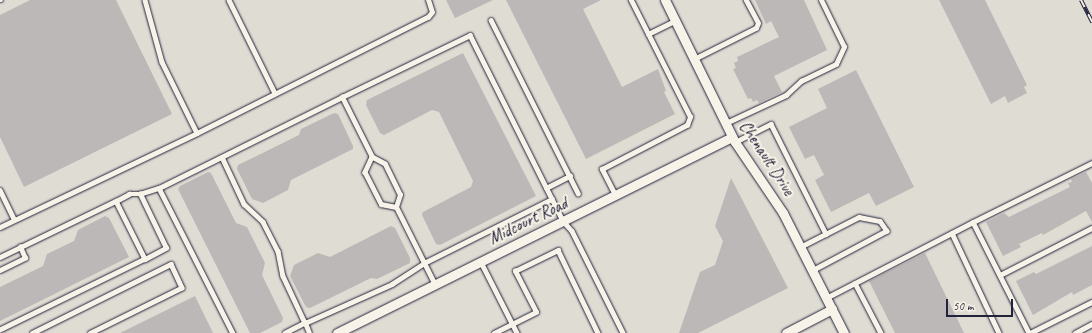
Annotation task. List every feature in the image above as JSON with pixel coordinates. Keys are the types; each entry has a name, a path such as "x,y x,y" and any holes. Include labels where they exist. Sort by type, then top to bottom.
{"street":[{"name":"Chenault Drive","path":"667,1 675,21 734,139 771,192 844,333"},
{"name":"Midcourt Road","path":"337,333 615,195 734,139"},
{"path":"786,333 832,309"}],"lane":[{"path":"145,0 162,62 197,133"},
{"path":"229,0 275,93"},
{"path":"0,227 197,133 428,17 432,12 428,0"},
{"path":"615,195 602,169 687,125 690,117 631,0"},
{"path":"694,60 756,28 758,24 746,0"},
{"path":"726,123 786,95 801,81 836,64 844,47 821,0"},
{"path":"491,20 578,193"},
{"path":"648,34 675,21"},
{"path":"0,257 129,194 140,194 159,188 470,35 562,222 572,231 623,333"},
{"path":"342,97 372,157 384,164 400,195 396,207 435,285"},
{"path":"734,139 771,124 826,234"},
{"path":"222,157 244,204 263,222 278,251 283,276 310,333"},
{"path":"372,157 365,172 381,204 396,207"},
{"path":"826,298 973,222 1092,163"},
{"path":"546,188 570,176"},
{"path":"159,188 233,333"},
{"path":"0,190 14,219"},
{"path":"0,330 166,248 140,194"},
{"path":"285,333 392,284 424,263 552,199"},
{"path":"116,201 145,259"},
{"path":"800,247 859,216 880,221 887,232 812,271"},
{"path":"973,222 1029,333 1092,302"},
{"path":"1000,275 1092,228"},
{"path":"952,233 999,333"},
{"path":"0,270 25,258 20,247"},
{"path":"494,333 536,312 515,271 558,250 598,333"},
{"path":"481,262 517,333"},
{"path":"32,333 170,264 182,288 91,333"},
{"path":"855,283 881,333"},
{"path":"1075,333 1092,324"}],"shaded area":[{"path":"0,0 1092,0 1092,333 0,333"}],"building":[{"path":"30,0 116,0 172,114 24,187 0,137 0,15"},
{"path":"446,0 493,0 455,18"},
{"path":"506,0 601,0 583,9 622,87 658,69 666,91 664,92 675,114 586,159"},
{"path":"755,0 804,0 827,50 774,76 782,92 759,103 757,100 753,102 751,98 748,99 733,69 736,68 734,63 738,61 737,57 779,37 771,21 766,24"},
{"path":"939,0 985,0 1027,85 1024,87 1027,93 1008,103 1005,96 991,104"},
{"path":"463,53 536,196 440,245 436,244 422,215 423,212 471,187 473,181 439,112 432,110 384,135 380,133 366,105 367,100"},
{"path":"856,70 914,187 876,206 869,193 831,212 815,180 824,175 814,155 805,159 789,127 827,108 818,89"},
{"path":"334,113 338,114 353,149 291,180 288,190 263,203 252,199 237,169 238,165 299,135 301,129"},
{"path":"208,172 211,173 236,223 247,227 265,263 262,275 283,318 282,322 260,333 250,333 178,189 180,186"},
{"path":"1086,172 1092,183 1092,222 1086,211 1043,235 1042,233 1019,244 1021,247 1003,256 986,222 1004,213 1009,217 1070,187 1068,183 1072,182 1071,179"},
{"path":"731,178 788,288 698,333 679,333 700,272 715,265 723,241 715,226"},
{"path":"105,216 109,218 129,257 0,321 0,287 43,266 47,254 74,241 78,230"},
{"path":"391,226 395,228 410,258 410,263 377,279 371,278 310,308 306,307 290,276 294,265 318,253 330,257"},
{"path":"1092,246 1092,285 1073,295 1072,292 1033,315 1016,281 1034,272 1036,274"},
{"path":"925,253 964,333 895,333 869,281"},
{"path":"195,296 213,333 120,333"}],"railway":[{"path":"1081,0 1092,22"}]}
